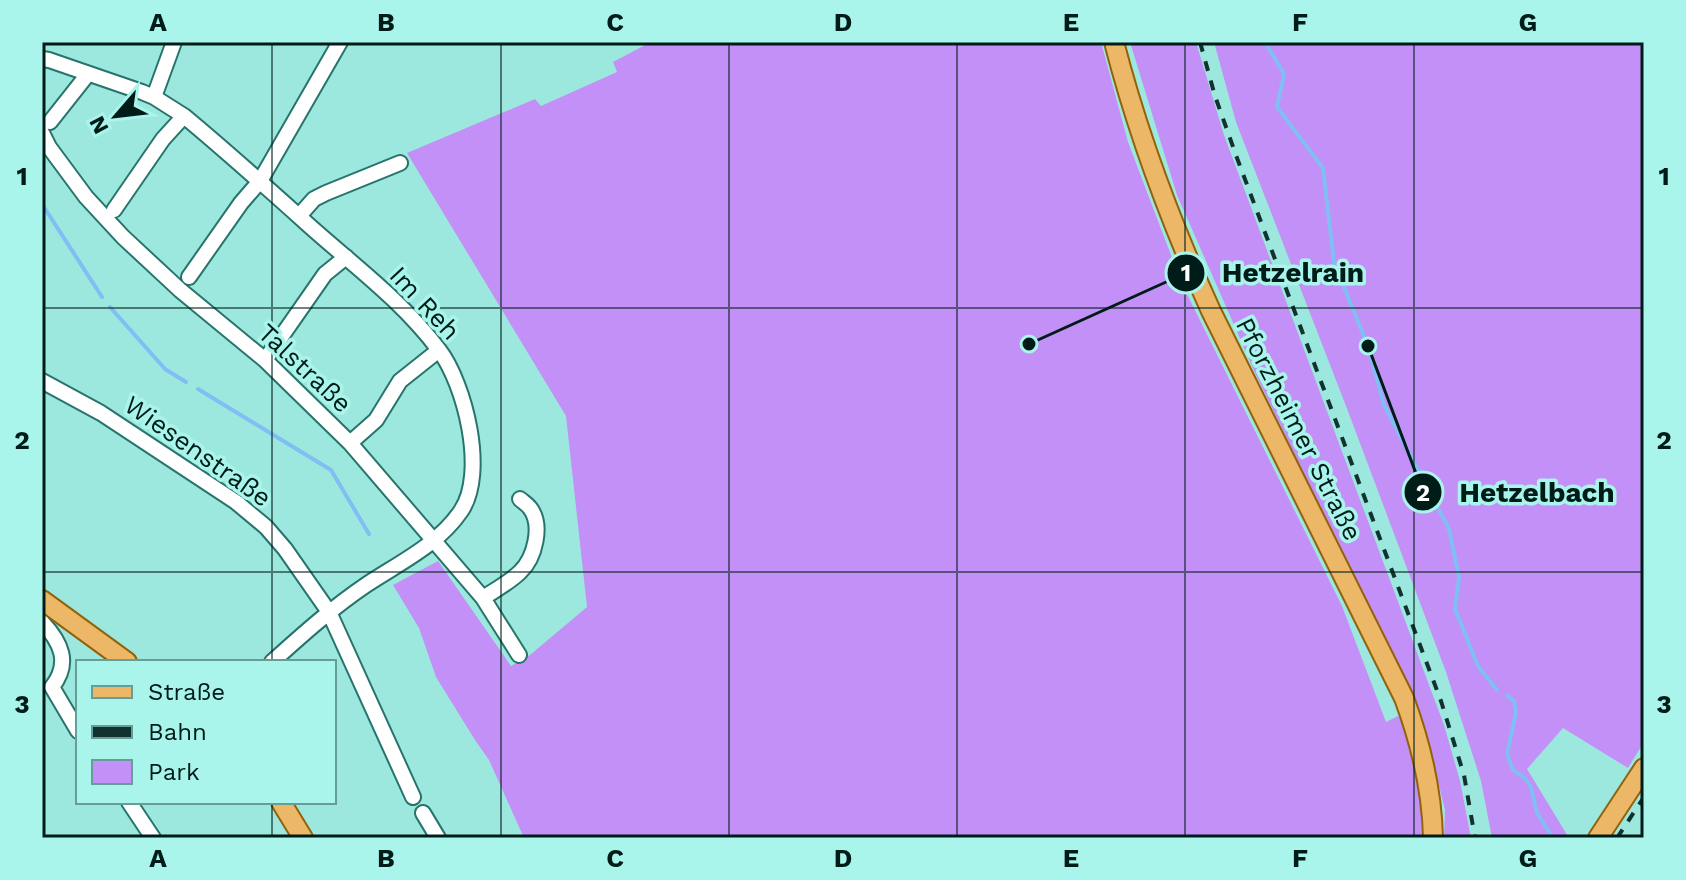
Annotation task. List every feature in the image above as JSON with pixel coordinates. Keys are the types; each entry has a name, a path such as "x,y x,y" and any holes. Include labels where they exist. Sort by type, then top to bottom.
{"main road":[{"name":"Pforzheimer Straße","path":"1114,42 1150,165 1185,253 1404,698 1428,778 1433,838"},
{"path":"42,600 124,660"},
{"path":"1598,838 1644,768"},
{"path":"282,804 303,838"}],"street":[{"path":"154,97 174,42"},
{"path":"189,277 260,181 340,42"},
{"name":"Im Reh","path":"42,59 154,97 184,116 397,303 439,350 451,369 472,437 473,467 464,508 434,540 329,612 274,660"},
{"path":"46,128 88,74"},
{"path":"114,210 163,139 184,116"},
{"name":"Talstraße","path":"46,128 49,147 86,197 123,237 180,290 270,354 483,598 519,655"},
{"path":"299,216 314,199 400,163"},
{"path":"270,354 325,274 346,257"},
{"path":"350,443 376,420 400,381 439,350"},
{"name":"Wiesenstraße","path":"42,381 101,413 236,502 266,527 329,612 413,797"},
{"path":"483,598 520,572 529,560 537,525 530,508 520,499"},
{"path":"42,622 57,640 63,666 60,677 47,690 76,728"},
{"path":"130,804 153,838"},
{"path":"423,813 438,838"}],"green space":[{"path":"651,42 1101,42 1128,142 1182,284 1342,606 1386,722 1400,715 1420,787 1422,838 524,838 489,760 436,677 419,628 393,585 438,561 511,666 530,655 587,607 566,416 407,153 535,99 541,106 617,72 613,62"},
{"path":"1130,42 1196,42 1224,135 1444,725 1460,781 1471,838 1444,838 1445,810 1423,721 1256,375 1177,195"},
{"path":"1214,42 1644,42 1644,742 1628,768 1563,728 1527,769 1569,838 1492,838 1481,781 1446,672 1236,122"}],"waterway":[{"path":"1265,42 1284,74 1277,107 1323,168 1334,263 1368,346 1384,405 1449,529 1459,577 1455,609 1478,666 1497,690"},
{"path":"42,204 102,297"},
{"path":"110,307 165,369 186,382"},
{"path":"198,389 331,470 369,534"},
{"path":"1507,695 1514,701 1516,712 1507,754 1513,770 1525,778 1531,787 1537,813 1553,838"}],"railway":[{"path":"1200,42 1237,158 1441,701 1464,775 1475,838"},
{"path":"1617,838 1644,797"}],"place":[{"name":"Hetzelrain","path":"1029,344"},
{"name":"Hetzelbach","path":"1368,346"}]}
